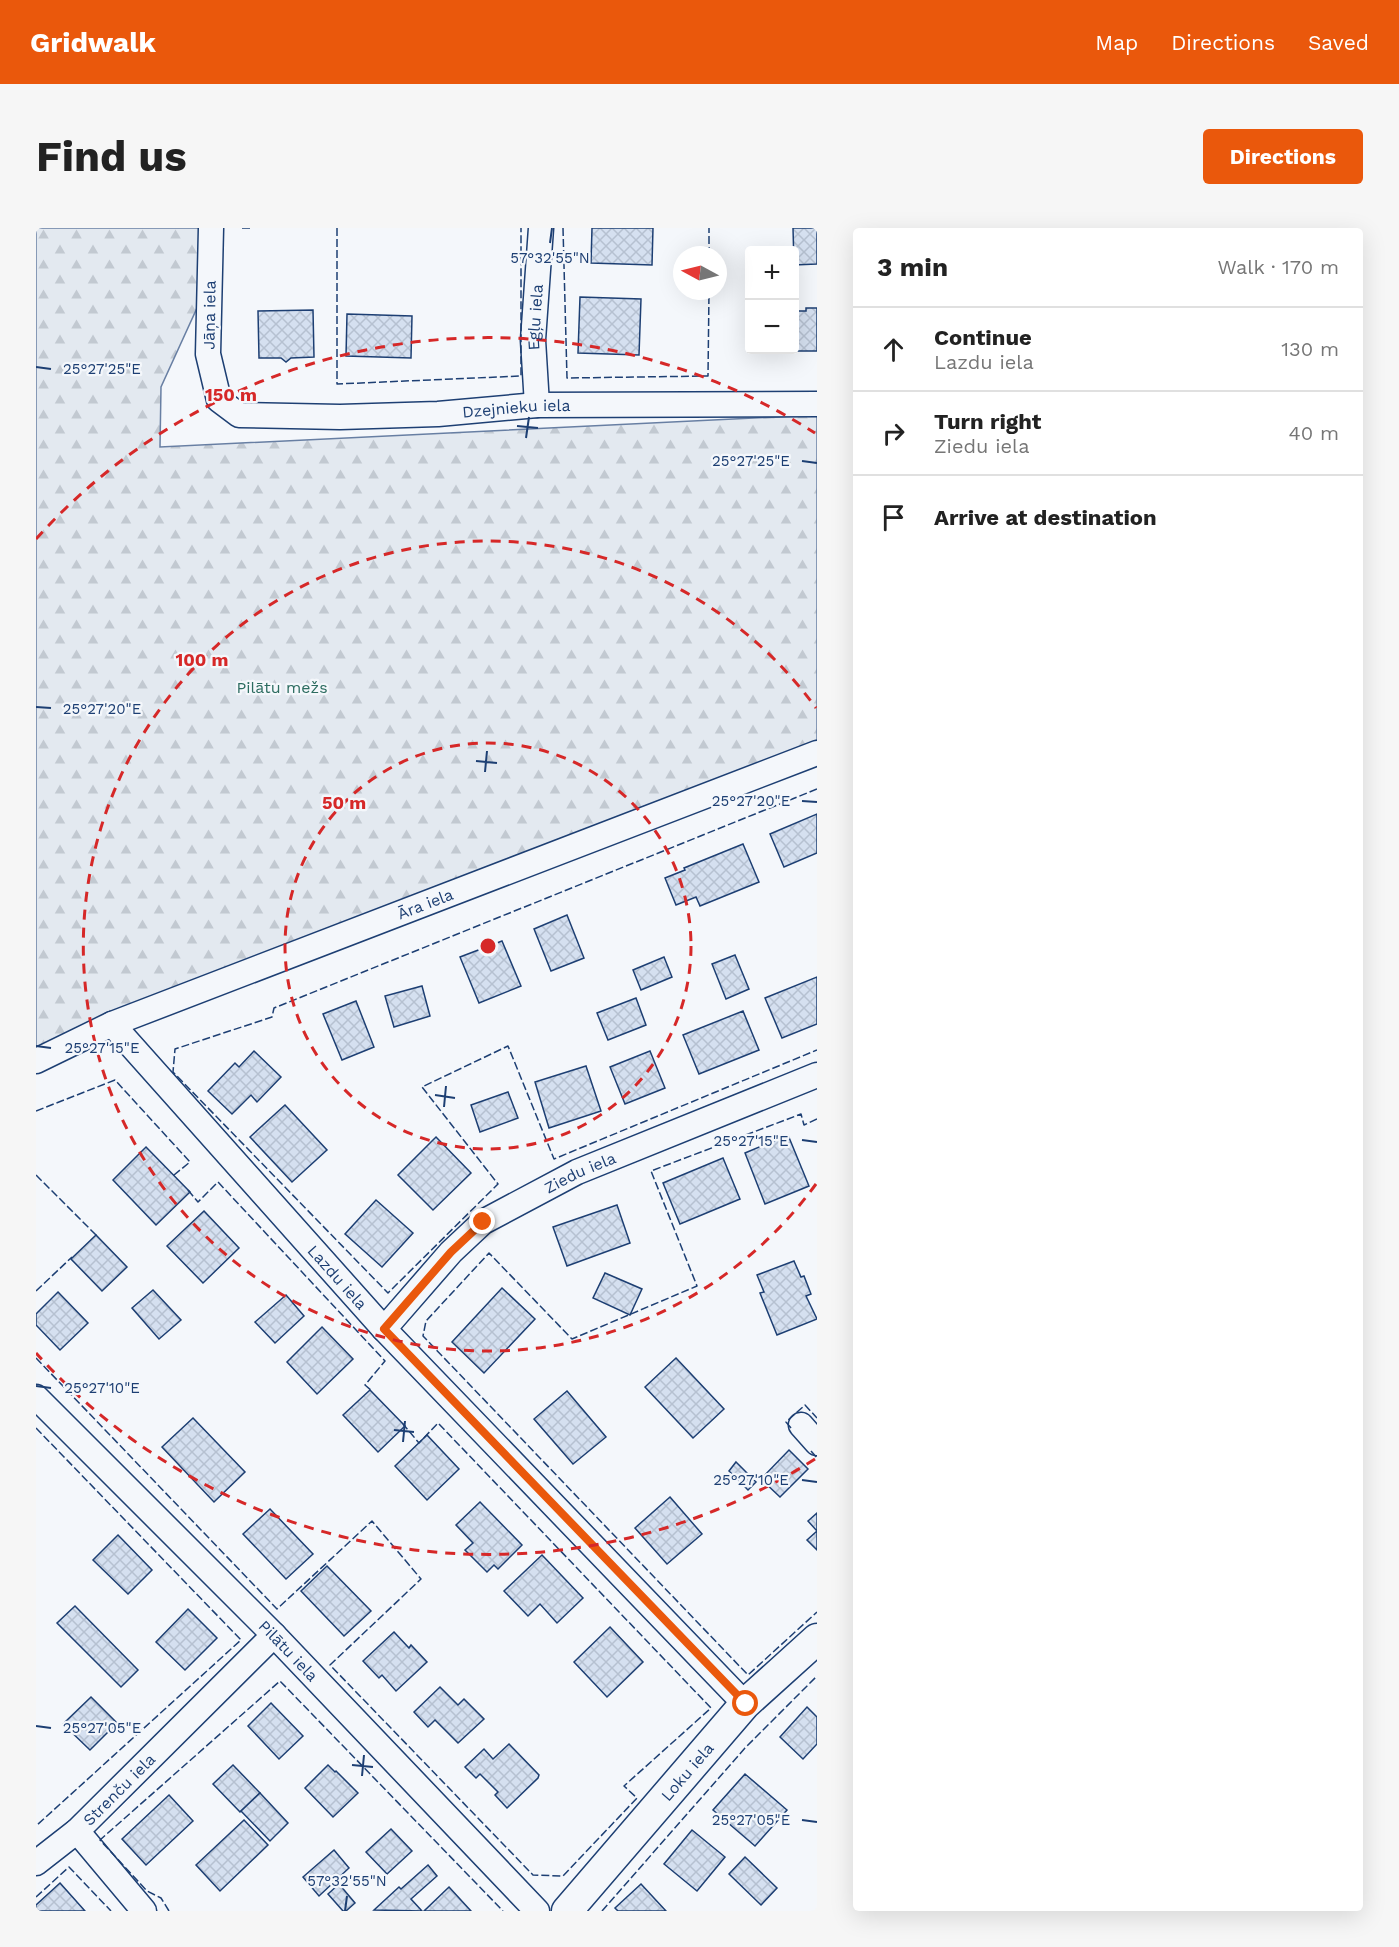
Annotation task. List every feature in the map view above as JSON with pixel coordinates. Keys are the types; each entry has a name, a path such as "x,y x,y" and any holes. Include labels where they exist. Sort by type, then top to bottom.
{"street":[{"name":"Jāņa iela","path":"211,228 208,354 219,400"},
{"name":"Egļu iela","path":"537,405 533,340 541,228"},
{"name":"Dzejnieku iela","path":"219,400 239,415 317,417 438,414 537,405 817,404"},
{"name":"Āra iela","path":"36,1062 112,1024 817,753"},
{"name":"Lazdu iela","path":"112,1024 384,1329 746,1704"},
{"name":"Ziedu iela","path":"384,1329 451,1252 483,1222 577,1172 817,1075"},
{"name":"Pilātu iela","path":"36,1397 274,1635 537,1911"},
{"name":"Strenču iela","path":"36,1863 77,1831 274,1635"},
{"name":"Loku iela","path":"567,1911 746,1704 817,1640"},
{"path":"77,1831 144,1911"}],"green space":[{"name":"Pilātu mežs","path":"36,228 207,228 207,286 161,387 160,447 817,415 817,740 113,1015 36,1049"}],"building":[{"path":"592,228 653,228 652,265 591,263"},
{"path":"793,228 817,228 817,264 799,265 799,246 793,246"},
{"path":"580,297 641,299 639,355 578,353"},
{"path":"806,308 817,308 817,351 799,351 799,311 806,311"},
{"path":"313,310 314,357 291,358 286,362 281,358 259,358 258,311"},
{"path":"347,314 412,316 411,358 346,356"},
{"path":"817,814 817,853 784,867 770,834"},
{"path":"743,844 759,882 700,906 696,897 676,905 665,878"},
{"path":"567,915 584,958 551,971 534,929"},
{"path":"502,941 521,986 479,1003 460,957"},
{"path":"735,955 749,989 726,999 712,964"},
{"path":"664,957 672,977 641,990 633,970"},
{"path":"817,977 817,1024 782,1038 765,998"},
{"path":"422,986 430,1016 394,1027 385,996"},
{"path":"636,998 646,1025 608,1040 597,1013"},
{"path":"356,1001 374,1047 342,1060 323,1014"},
{"path":"743,1011 759,1050 699,1074 683,1035"},
{"path":"254,1051 281,1077 257,1102 251,1095 232,1114 208,1091 235,1063 239,1067"},
{"path":"650,1051 665,1088 625,1104 610,1067"},
{"path":"586,1066 601,1111 549,1128 535,1082"},
{"path":"508,1092 518,1118 480,1132 471,1105"},
{"path":"285,1105 327,1150 292,1182 250,1137"},
{"path":"788,1135 809,1186 765,1204 745,1153"},
{"path":"436,1137 471,1173 433,1210 398,1175"},
{"path":"146,1147 190,1192 156,1225 113,1180"},
{"path":"723,1158 740,1199 680,1224 663,1183"},
{"path":"376,1200 413,1233 382,1267 345,1234"},
{"path":"617,1205 630,1243 567,1266 553,1227"},
{"path":"204,1211 239,1248 203,1283 167,1246"},
{"path":"96,1235 127,1267 102,1291 71,1259"},
{"path":"794,1261 801,1277 804,1276 811,1294 806,1296 817,1319 777,1335 760,1293 764,1292 757,1275"},
{"path":"605,1273 642,1289 630,1315 593,1298"},
{"path":"502,1288 535,1319 484,1373 452,1342"},
{"path":"153,1290 181,1320 159,1339 132,1308"},
{"path":"58,1292 88,1323 60,1350 36,1325 36,1314"},
{"path":"286,1295 304,1316 275,1343 255,1322"},
{"path":"322,1327 353,1359 317,1394 287,1362"},
{"path":"676,1358 724,1409 693,1438 645,1387"},
{"path":"370,1390 405,1426 378,1452 343,1415"},
{"path":"567,1391 606,1437 573,1464 534,1419"},
{"path":"193,1418 245,1472 214,1502 162,1447"},
{"path":"427,1435 459,1469 427,1500 395,1466"},
{"path":"789,1450 808,1469 780,1497 761,1479"},
{"path":"736,1462 756,1482 748,1490 729,1471"},
{"path":"670,1497 702,1534 667,1564 635,1528"},
{"path":"480,1502 522,1545 498,1569 494,1565 487,1572 465,1550 473,1543 456,1525"},
{"path":"270,1509 313,1554 286,1579 243,1534"},
{"path":"817,1513 817,1531 808,1521"},
{"path":"817,1531 817,1550 807,1540"},
{"path":"118,1535 152,1570 128,1594 93,1560"},
{"path":"542,1555 583,1598 557,1623 540,1604 528,1616 504,1591"},
{"path":"327,1566 371,1611 344,1636 301,1591"},
{"path":"75,1606 138,1670 121,1687 57,1623"},
{"path":"188,1609 217,1638 185,1670 156,1642"},
{"path":"610,1627 643,1662 607,1697 574,1662"},
{"path":"394,1632 409,1648 411,1645 427,1662 396,1691 382,1675 379,1678 363,1661"},
{"path":"440,1687 458,1705 464,1699 484,1719 458,1743 435,1720 428,1727 414,1712"},
{"path":"91,1697 117,1723 90,1750 63,1724"},
{"path":"271,1703 303,1736 279,1759 248,1726"},
{"path":"807,1707 817,1717 817,1744 803,1759 780,1737"},
{"path":"509,1744 539,1775 507,1808 495,1795 498,1792 480,1774 476,1778 465,1767 484,1749 493,1759"},
{"path":"233,1765 260,1793 240,1812 213,1784"},
{"path":"328,1765 358,1793 333,1817 305,1788"},
{"path":"745,1774 787,1810 755,1846 713,1810"},
{"path":"260,1793 288,1823 270,1841 241,1811"},
{"path":"169,1795 193,1821 146,1865 122,1839"},
{"path":"244,1820 268,1845 220,1891 196,1865"},
{"path":"391,1829 412,1851 387,1874 366,1852"},
{"path":"692,1830 725,1857 697,1891 664,1864"},
{"path":"334,1850 349,1868 319,1896 303,1877"},
{"path":"745,1857 777,1888 761,1905 729,1874"},
{"path":"428,1865 437,1876 411,1899 422,1911 374,1910 399,1887 401,1889"},
{"path":"60,1883 85,1911 36,1911 36,1905"},
{"path":"339,1884 355,1903 346,1911 343,1911 328,1894"},
{"path":"641,1884 666,1911 618,1911 615,1908"},
{"path":"449,1887 471,1911 424,1911"}],"fence":[{"path":"242,228 250,228"},
{"path":"337,228 337,384 521,376 521,228"},
{"path":"563,228 567,378 708,376 709,300"},
{"path":"709,228 709,246"},
{"path":"817,789 274,1008 272,1017 175,1049 173,1072 388,1293 498,1184 422,1087 508,1046 554,1159 817,1050"},
{"path":"36,1111 115,1080 190,1162 174,1175 175,1177"},
{"path":"817,1119 804,1125 801,1114 651,1171 697,1286 572,1339 489,1253 426,1321 423,1336 748,1675 817,1612"},
{"path":"36,1175 96,1235 94,1236"},
{"path":"188,1190 198,1202 218,1182 385,1361 365,1385 372,1391"},
{"path":"36,1291 72,1257"},
{"path":"36,1358 277,1609 372,1521 421,1579 330,1665 533,1875 563,1876 637,1798 624,1786 711,1708 438,1423 419,1443 403,1424"},
{"path":"791,1428 786,1422 805,1405 817,1418"},
{"path":"36,1428 241,1640 36,1826"},
{"path":"811,1451 817,1458"},
{"path":"602,1911 745,1748 817,1676"},
{"path":"169,1911 161,1898 147,1891 100,1840 280,1681 503,1911"},
{"path":"36,1897 69,1867 111,1911"}],"route":[{"path":"483,1222 451,1252 384,1329 746,1704"}]}
